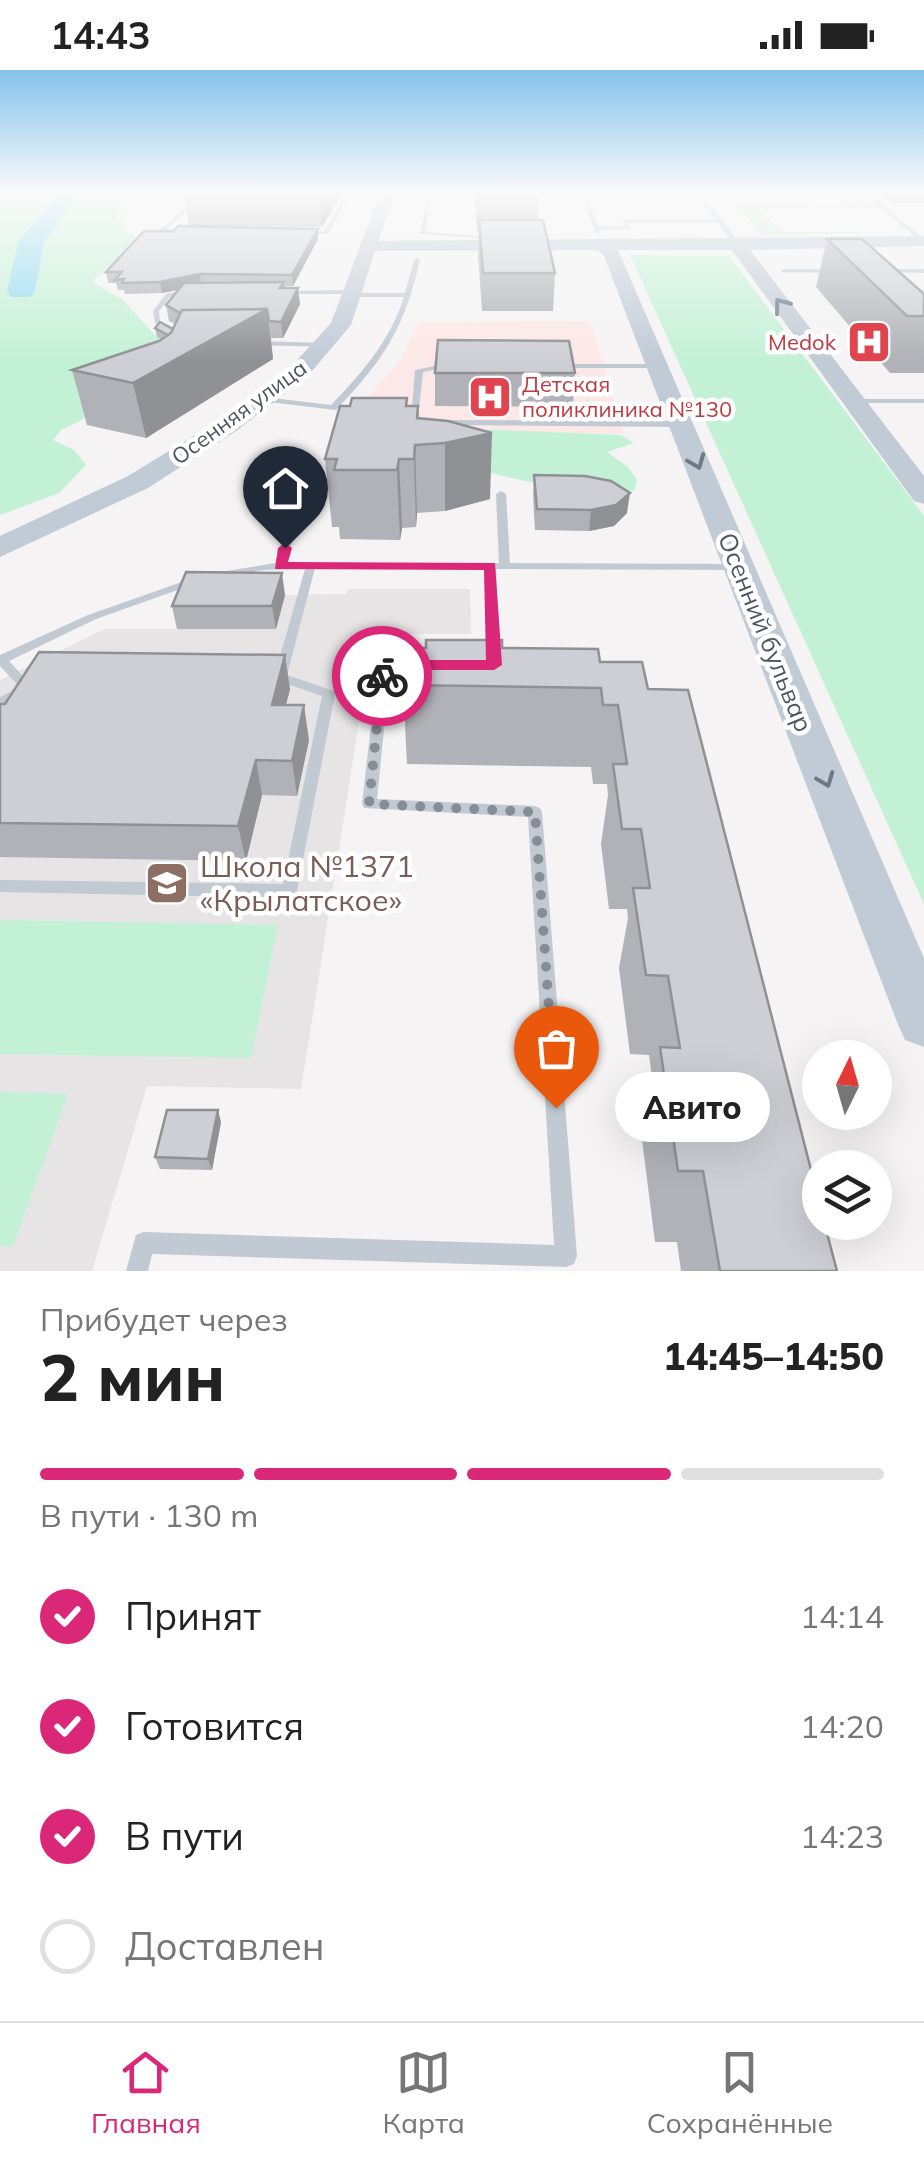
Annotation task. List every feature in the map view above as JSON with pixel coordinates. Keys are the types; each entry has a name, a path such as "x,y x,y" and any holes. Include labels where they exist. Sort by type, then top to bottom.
{"street":[{"name":"Осенняя улица","path":"0,548 138,482 264,398 323,348 340,325 368,249"},
{"name":"Осенний бульвар","path":"608,249 924,1022"},
{"path":"740,249 924,495"}],"lane":[{"path":"264,398 333,408 390,344 410,293 417,260"},
{"path":"783,271 854,271"},
{"path":"871,271 924,271"},
{"path":"183,336 157,322 156,311 168,295 202,291"},
{"path":"278,292 410,293"},
{"path":"244,343 323,348"},
{"path":"257,355 323,348"},
{"path":"453,365 420,370 413,418 446,423 681,424"},
{"path":"549,366 658,366"},
{"path":"852,401 924,401"},
{"path":"280,566 304,481"},
{"path":"476,665 494,665 501,494"},
{"path":"280,677 310,565"},
{"path":"0,660 142,597 196,580 280,566 739,567"},
{"path":"0,660 35,685 0,702"},
{"path":"137,1271 144,1242 566,1256 535,812 369,804 384,665 438,665"},
{"path":"0,886 290,891 330,694 280,677 262,677"}],"shaded area":[{"name":"Детская поликлиника №130","path":"590,321 624,434 341,427 401,360 418,322"},
{"name":"Школа №1371 «Крылатское»","path":"348,589 470,589 471,634 373,634 301,1089 147,1086 92,1271 0,1271 0,680 105,629 275,629 285,595 346,594"}],"green space":[{"path":"0,249 128,249 92,282 122,299 155,335 170,339 89,416 61,430 53,440 74,450 86,465 59,493 0,515"},
{"path":"630,255 729,256 924,516 924,904"},
{"path":"476,429 621,435 634,443 607,452 628,467 637,480 634,491 576,490 480,470"},
{"path":"0,920 278,925 251,1058 0,1054"},
{"path":"0,1092 68,1094 13,1246 0,1246"}],"building":[{"path":"127,249 307,249 292,275 200,274 160,282 122,283 124,279 115,280 122,272 106,272"},
{"path":"481,249 550,249 555,273 483,273"},
{"path":"837,249 873,249 924,294 924,316 907,316"},
{"path":"284,282 280,288 298,288 281,322 269,321 267,309 180,313 166,305 184,283"},
{"path":"267,309 133,383 72,370 159,341 171,333 182,310"},
{"path":"160,322 173,329 171,333 155,328"},
{"path":"438,340 569,341 575,373 435,373"},
{"path":"352,398 407,398 406,406 418,406 417,418 448,421 492,433 415,445 414,459 399,459 397,470 334,470 337,459 325,459 340,406 350,406"},
{"path":"534,475 585,476 611,481 630,493 616,505 591,510 537,509"},
{"path":"186,572 282,573 272,606 172,606"},
{"path":"426,640 502,640 502,648 598,649 600,662 642,662 648,689 688,690 806,1150 802,1150 802,1240 829,1240 837,1271 720,1271 703,1171 678,1171 660,1047 680,1048 668,976 646,975 633,888 650,888 641,829 622,829 613,764 627,764 618,705 603,705 601,688 403,685 407,648 426,648"},
{"path":"39,652 285,655 272,705 304,705 292,761 256,760 238,826 0,823 0,704 5,704"},
{"path":"167,1110 218,1110 208,1159 155,1157"}],"waterway":[{"path":"21,291 30,249"}],"way so far":[{"path":"382,676 369,804 535,812 556,1108"}],"place":[{"name":"Medok","path":"869,342"},
{"name":"Детская поликлиника №130","path":"490,397"},
{"name":"Школа №1371 «Крылатское»","path":"167,883"},
{"name":"Авито","path":"556,1108"}],"route":[{"path":"285,548 280,566 490,566 494,665 384,665 382,676"}]}
